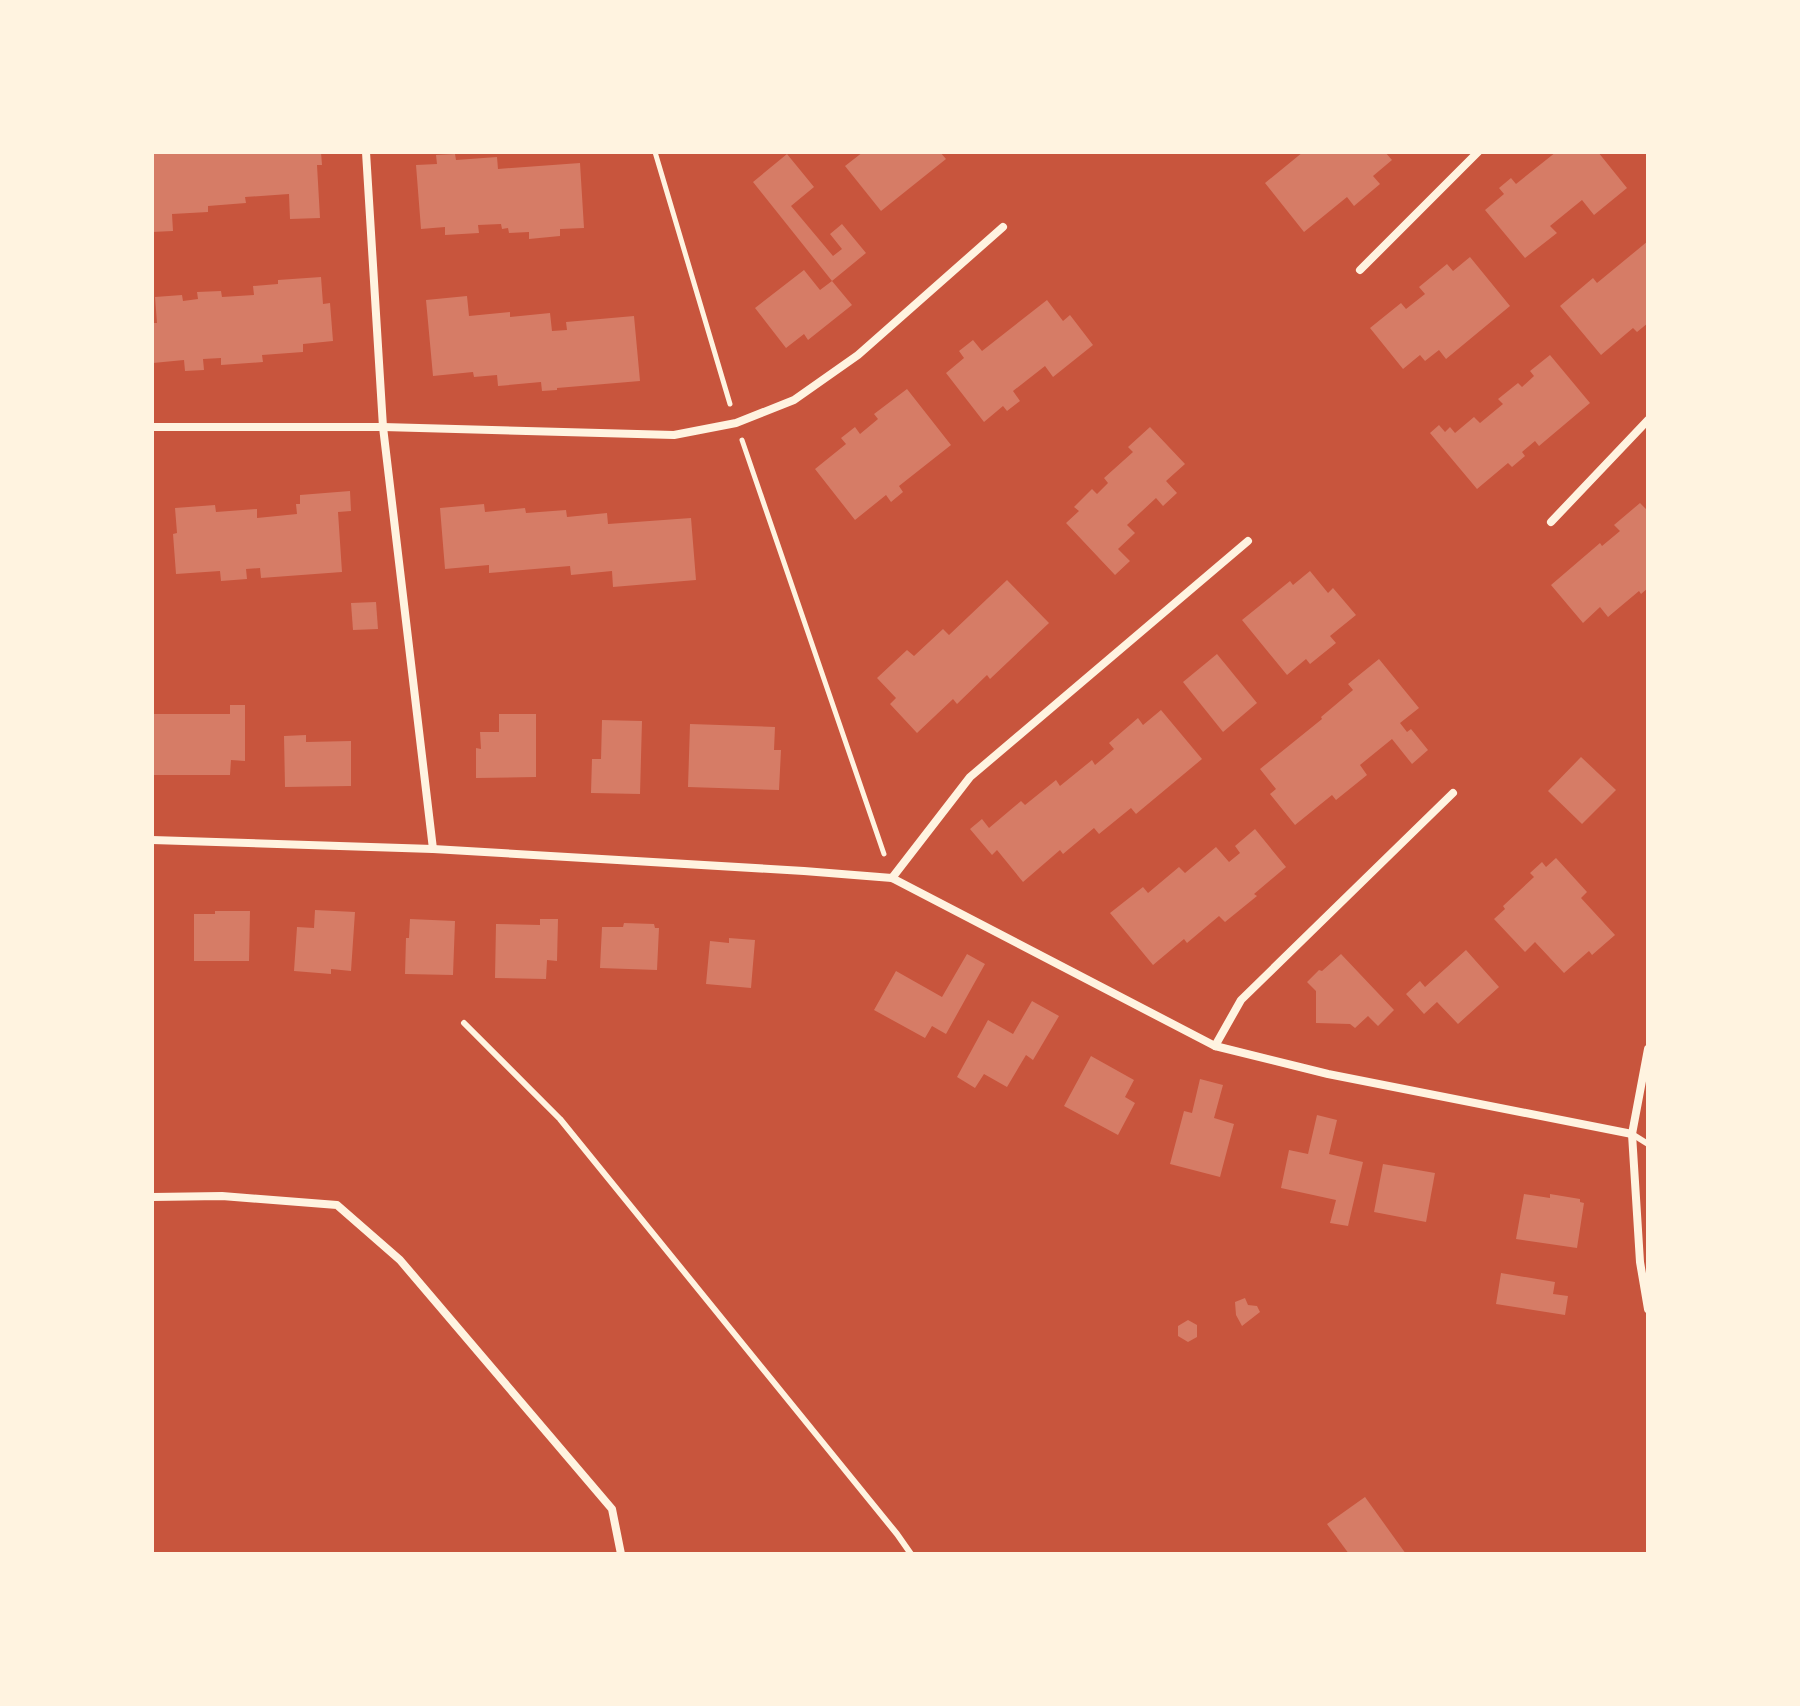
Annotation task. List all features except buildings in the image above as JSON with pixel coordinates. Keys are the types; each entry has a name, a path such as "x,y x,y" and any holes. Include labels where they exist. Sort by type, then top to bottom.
{"street":[{"path":"366,152 383,427 433,849"},
{"path":"1360,270 1478,152"},
{"path":"152,427 383,427 674,435 736,423 794,400 858,355 1003,227"},
{"path":"1551,522 1648,420"},
{"path":"892,878 970,777 1248,541"},
{"path":"1215,1046 1241,1000 1453,793"},
{"path":"152,840 433,849 892,878 1215,1046 1328,1074 1632,1134"},
{"path":"1648,1049 1632,1134 1640,1262 1648,1309"},
{"path":"152,1197 222,1196 337,1205 400,1260 612,1509 621,1554"}],"lane":[{"path":"464,1023 560,1119 911,1554"},
{"path":"1632,1134 1648,1144"}],"path":[{"path":"655,152 736,423 892,878"}]}
